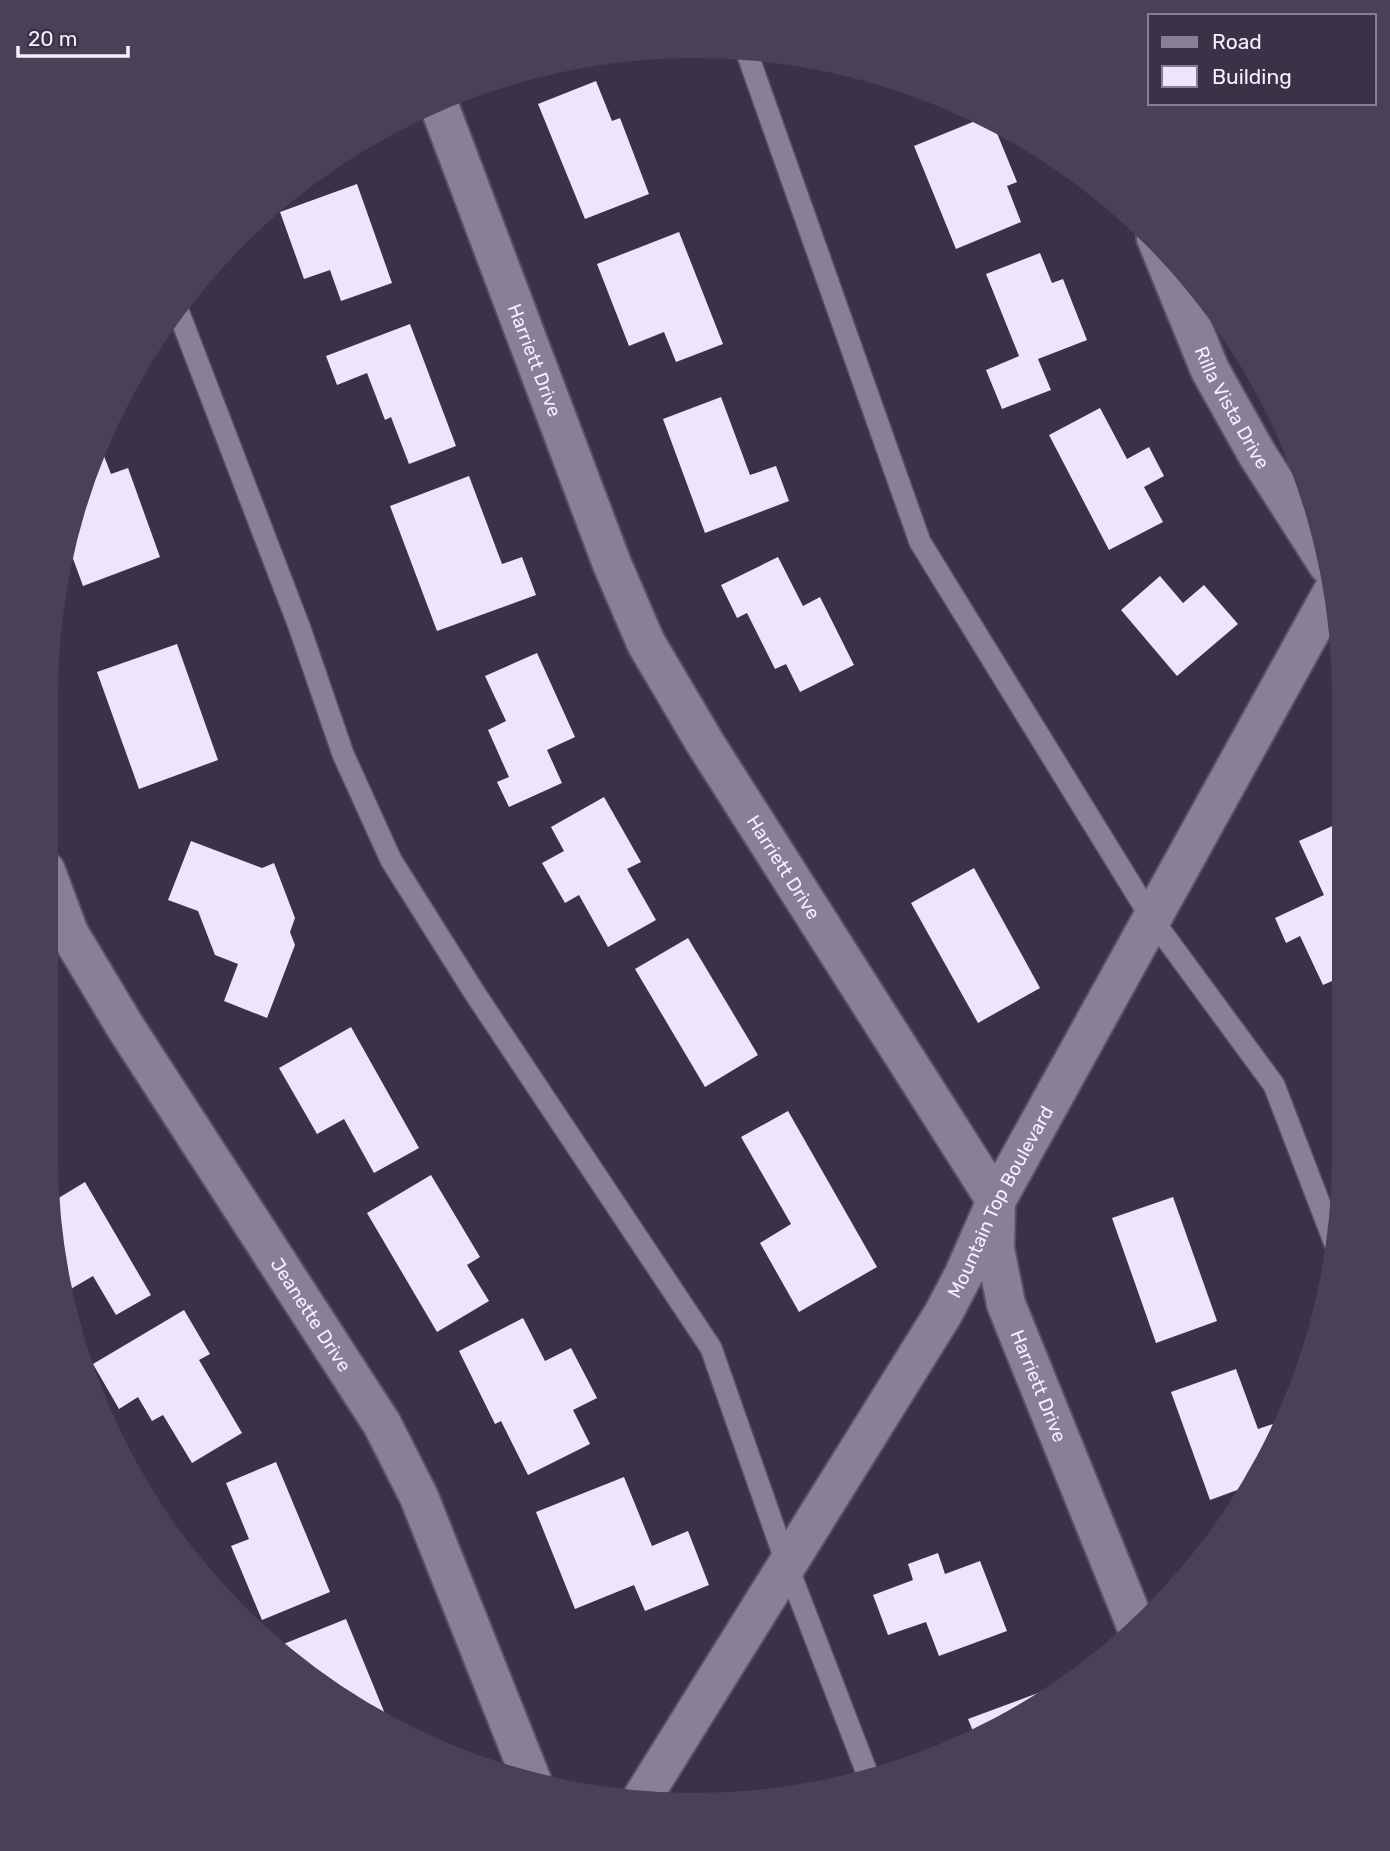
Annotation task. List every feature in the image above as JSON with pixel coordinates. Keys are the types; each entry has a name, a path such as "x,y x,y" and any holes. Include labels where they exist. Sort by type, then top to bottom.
{"street":[{"name":"Harriett Drive","path":"441,110 612,564 646,643 705,743 996,1201 995,1249 1006,1304 1133,1619"},
{"name":"Rilla Vista Drive","path":"1169,269 1210,370 1256,454 1314,543"},
{"name":"Mountain Top Boulevard","path":"646,1791 943,1314 996,1201 1326,604"},
{"name":"Jeanette Drive","path":"58,904 69,933 126,1028 382,1424 419,1497 528,1771"}],"lane":[{"path":"749,60 919,542 1152,919 1274,1085 1328,1226"},
{"path":"181,318 299,626 343,754 391,860 481,1003 711,1348 787,1564 866,1770"}],"building":[{"path":"596,81 612,121 620,118 649,194 585,219 538,104"},
{"path":"974,122 997,134 1017,182 1007,186 1021,222 956,249 914,146"},
{"path":"357,184 392,283 341,301 330,270 304,279 280,212"},
{"path":"679,232 723,344 676,362 664,332 629,346 597,264"},
{"path":"1040,253 1052,283 1063,279 1087,340 1038,359 1051,390 1002,409 986,370 1019,356 986,274"},
{"path":"410,324 456,446 409,464 391,417 385,420 367,373 337,385 326,356"},
{"path":"721,397 750,475 776,466 789,501 705,533 663,419"},
{"path":"1100,408 1127,459 1149,447 1164,476 1144,487 1163,522 1109,550 1049,435"},
{"path":"104,456 111,474 128,468 160,557 83,586 73,558 79,530"},
{"path":"469,476 502,564 522,557 536,595 437,631 390,506"},
{"path":"778,557 803,606 820,597 854,665 800,692 786,664 775,669 747,613 737,618 721,585"},
{"path":"1160,576 1183,603 1204,585 1238,624 1177,676 1121,610"},
{"path":"177,644 218,760 139,789 97,672"},
{"path":"537,653 575,737 547,750 562,783 509,807 497,782 509,777 488,730 506,721 485,676"},
{"path":"604,797 641,862 627,869 656,920 608,947 579,895 565,903 542,863 564,851 551,827"},
{"path":"1332,826 1332,981 1323,985 1300,936 1286,943 1275,918 1324,895 1299,841"},
{"path":"191,841 262,868 274,863 295,918 290,932 295,945 267,1018 224,1001 238,964 215,955 198,911 168,900"},
{"path":"974,868 1040,988 978,1023 911,903"},
{"path":"688,938 758,1055 705,1087 635,969"},
{"path":"351,1027 419,1148 374,1173 344,1119 317,1134 279,1068"},
{"path":"788,1111 877,1267 799,1312 760,1243 791,1224 741,1137"},
{"path":"431,1175 480,1257 467,1265 489,1301 437,1332 367,1213"},
{"path":"85,1182 151,1295 116,1315 93,1276 72,1288 59,1198"},
{"path":"1173,1197 1217,1321 1156,1343 1112,1218"},
{"path":"184,1310 210,1354 199,1360 242,1433 192,1463 163,1415 152,1421 138,1397 119,1409 93,1364"},
{"path":"523,1318 545,1361 571,1348 597,1398 573,1410 590,1444 528,1475 501,1421 495,1424 459,1351"},
{"path":"1236,1369 1258,1429 1273,1424 1238,1490 1210,1500 1171,1392"},
{"path":"276,1462 330,1592 262,1620 231,1546 249,1539 226,1483"},
{"path":"624,1477 652,1546 688,1531 709,1585 645,1611 634,1585 575,1609 536,1512"},
{"path":"938,1553 945,1574 980,1561 1007,1631 939,1656 926,1622 888,1635 873,1595 913,1580 908,1564"},
{"path":"346,1619 384,1713 341,1686 285,1643"},
{"path":"1038,1693 973,1730 968,1719"}]}
